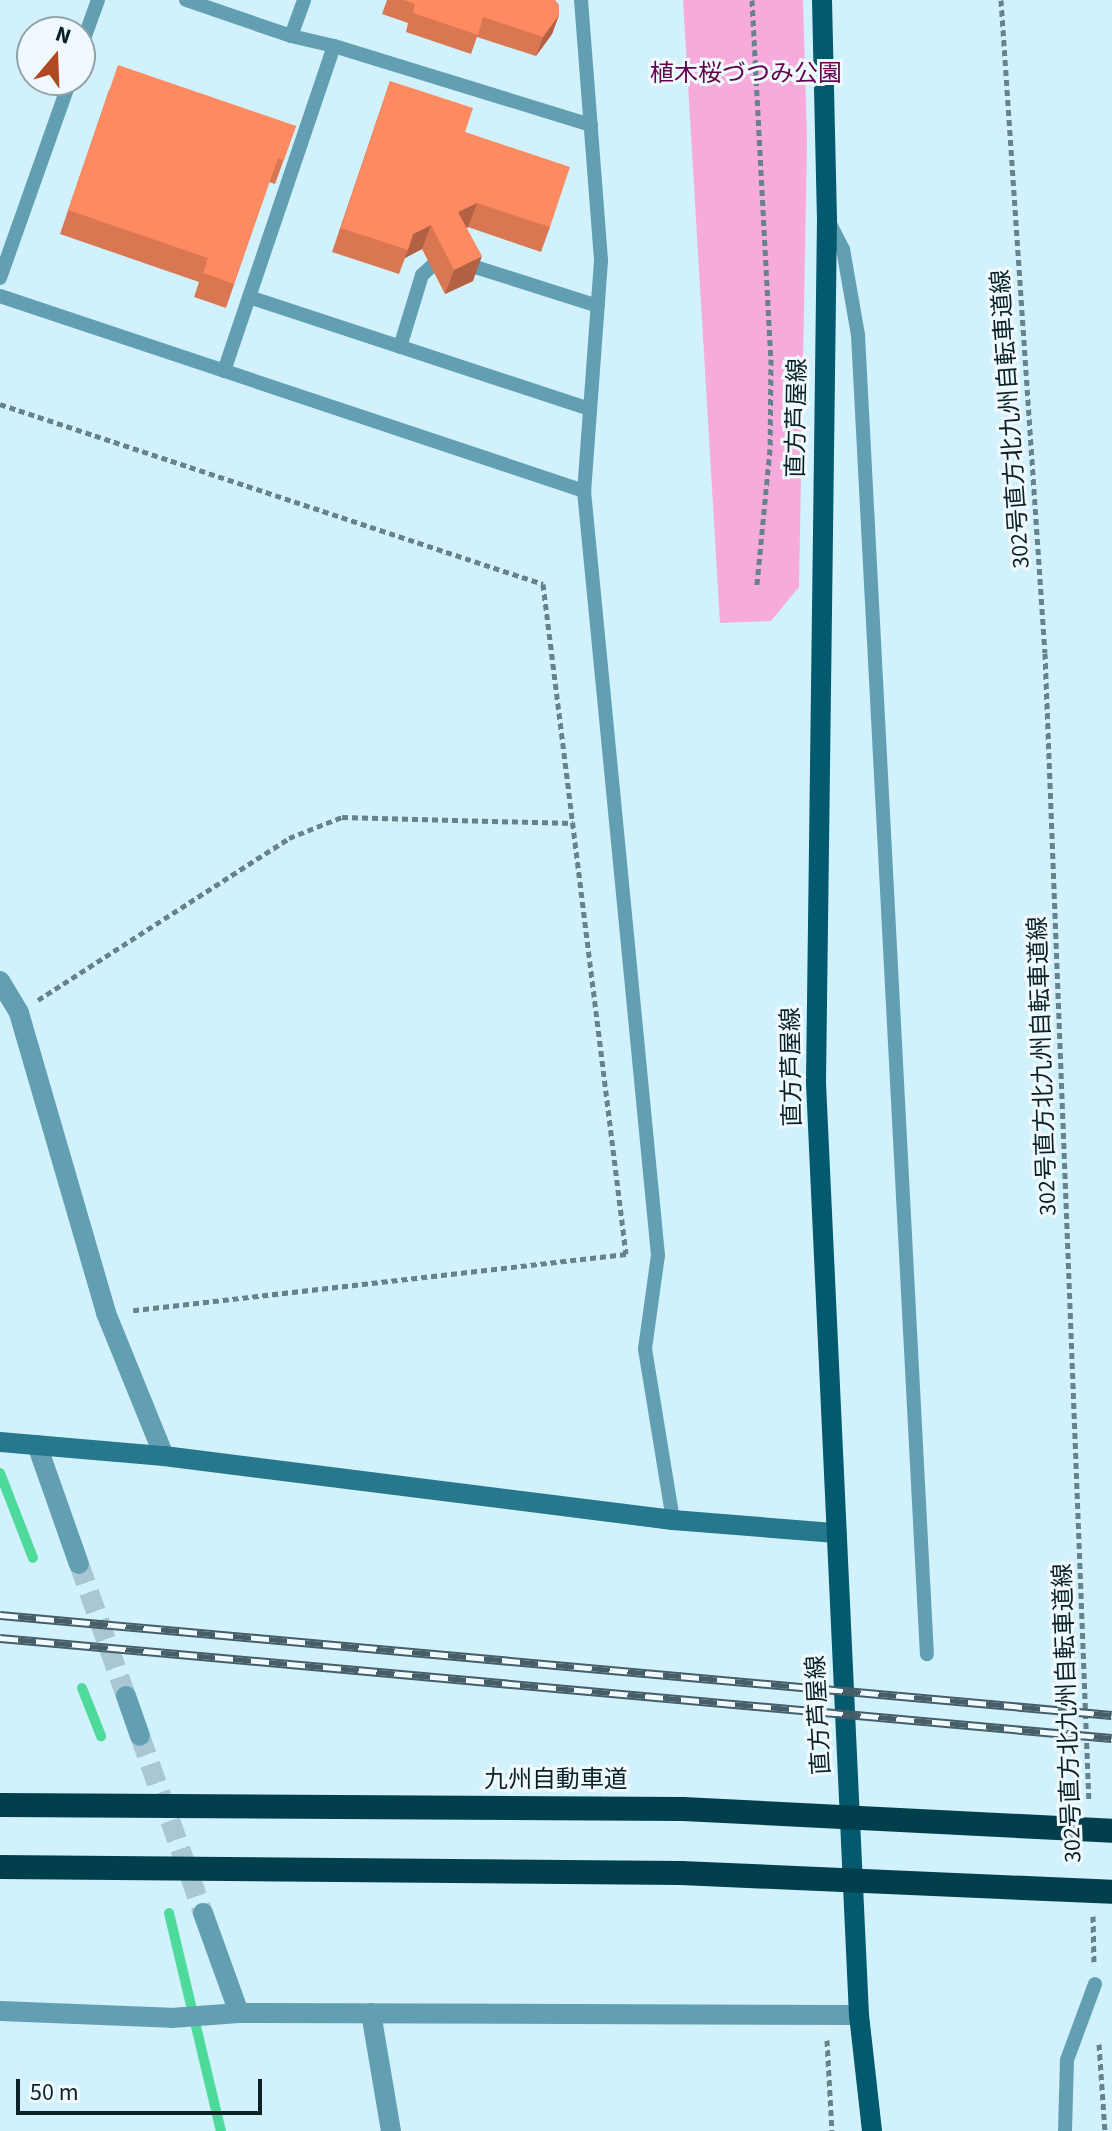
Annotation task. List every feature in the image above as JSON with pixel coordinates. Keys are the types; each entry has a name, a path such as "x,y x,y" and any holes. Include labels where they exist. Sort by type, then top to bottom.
{"highway":[{"name":"九州自動車道","path":"0,1805 683,1809 1112,1831"},
{"path":"0,1867 681,1873 1102,1899"}],"main road":[{"name":"直方芦屋線","path":"822,0 827,218 816,1083 859,2015 872,2131"}],"street":[{"path":"0,981 19,1013 106,1313 164,1456"},
{"path":"0,1442 164,1456 673,1520 836,1533"},
{"path":"30,1444 79,1564"},
{"path":"126,1696 140,1736"},
{"path":"203,1913 230,2014"},
{"path":"0,2011 171,2018 230,2014 371,2013 859,2015"},
{"path":"371,2013 391,2131"}],"lane":[{"path":"186,0 291,36 334,46 591,125"},
{"path":"291,36 304,0"},
{"path":"581,0 601,261 584,491 658,1255 645,1349 673,1520"},
{"path":"224,371 334,46"},
{"path":"0,278 64,96"},
{"path":"827,218 843,249 858,335 927,1654"},
{"path":"400,347 422,275 433,265 469,265 598,306"},
{"path":"0,296 584,491"},
{"path":"249,297 590,409"},
{"path":"1065,2131 1067,2060 1095,1984"}],"path":[{"path":"752,0 771,359 770,449 757,585"},
{"name":"302号直方北九州自転車道線","path":"1001,0 1045,653 1089,1811"},
{"path":"0,404 543,584 626,1254 106,1313"},
{"path":"19,1013 289,838 342,817 573,823"},
{"path":"1102,1899 1095,1984 1105,2131"},
{"path":"826,2015 832,2131"}],"green space":[{"name":"植木桜づつみ公園","path":"683,0 803,0 807,142 799,587 771,621 720,623"}],"building":[{"path":"403,0 555,0 559,5 559,15 543,37 483,17 478,35 413,13 415,4"},
{"path":"118,65 296,126 284,160 278,158 234,284 203,273 208,258 68,210"},
{"path":"390,81 473,108 465,132 570,167 550,227 477,203 458,212 482,256 454,270 431,225 413,234 408,250 341,228"}],"waterway":[{"path":"0,1473 33,1558"},
{"path":"82,1688 101,1736"},
{"path":"169,1913 221,2131"}],"tunnel":[{"path":"79,1564 126,1696"},
{"path":"140,1736 203,1913"}],"railway":[{"path":"0,1615 1112,1715"},
{"path":"0,1638 1112,1738"}]}
